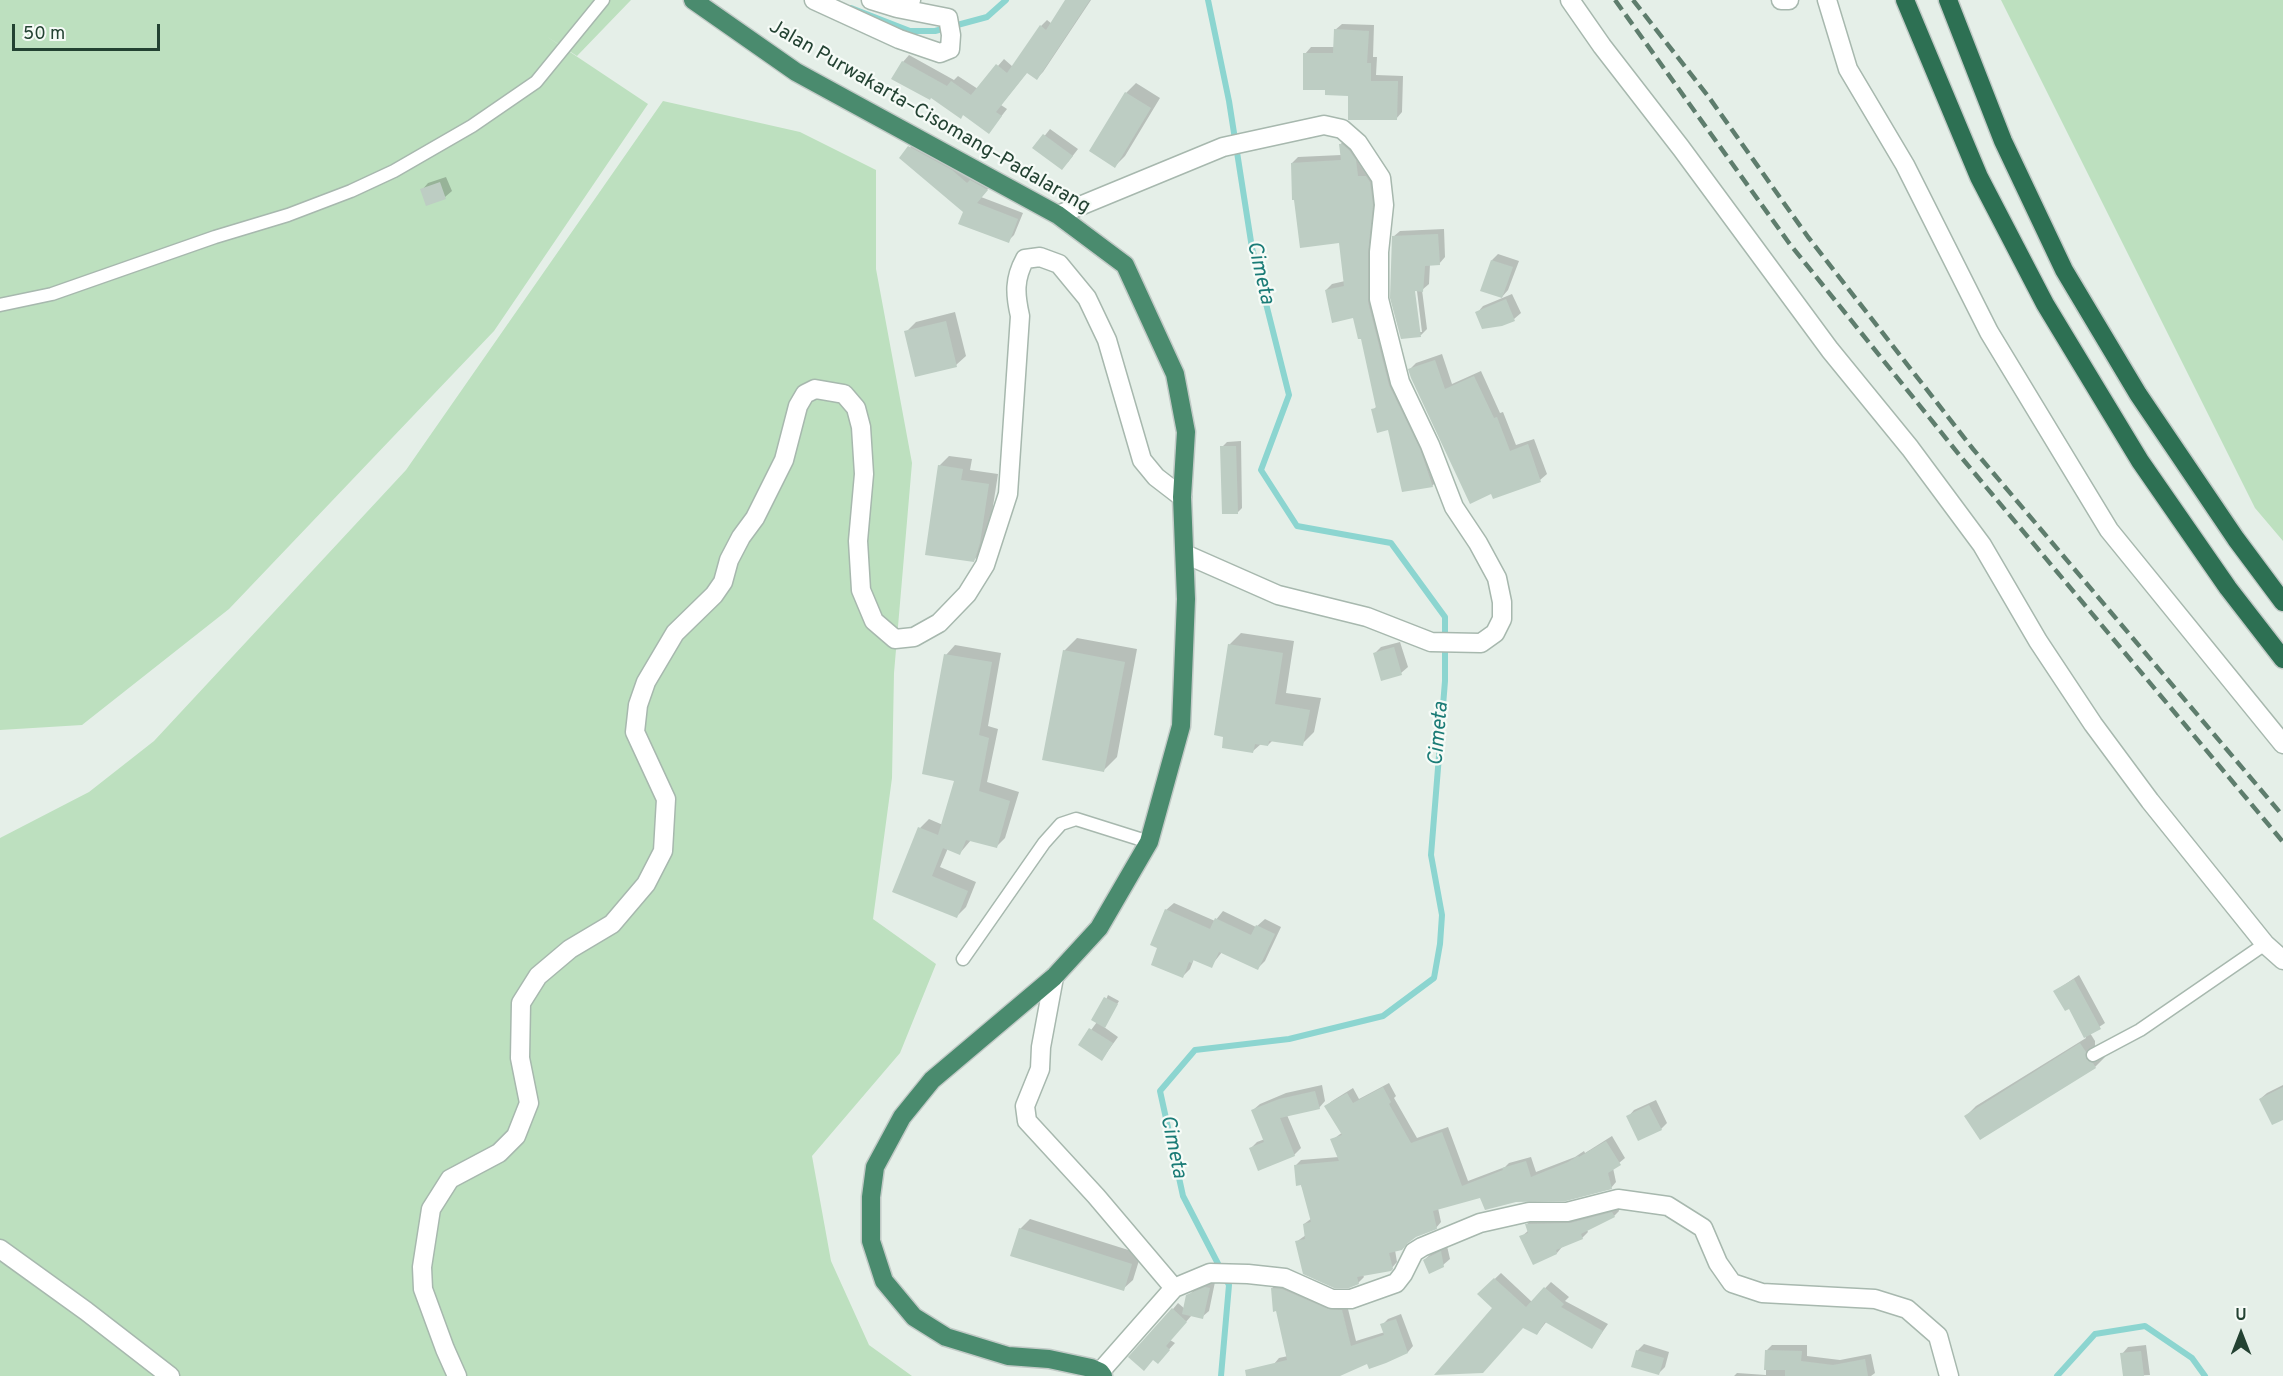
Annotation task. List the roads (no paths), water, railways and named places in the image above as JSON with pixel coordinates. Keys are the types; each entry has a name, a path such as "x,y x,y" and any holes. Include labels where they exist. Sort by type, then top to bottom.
{"highway":[{"name":"Jalan Purwakarta–Cisomang–Padalarang","path":"693,0 796,72 1058,215 1125,266 1175,374 1186,432 1182,497 1186,599 1181,726 1149,842 1099,928 1054,977 932,1080 902,1117 874,1167 871,1197 871,1241 884,1281 914,1317 946,1337 1008,1356 1049,1359 1090,1368 1101,1374"},
{"path":"1905,0 1979,177 2044,304 2140,461 2228,588 2283,658"},
{"path":"1948,0 2003,141 2064,270 2138,394 2236,539 2283,602"}],"street":[{"path":"814,0 899,39 940,53 950,49 950,26 904,4 871,0"},
{"path":"1570,0 1816,332 1910,448 1982,545 2038,641 2093,724 2150,801 2265,944 2283,960"},
{"path":"1781,0 1789,0"},
{"path":"1827,0 1848,69 1905,165 1989,332 2109,530 2283,744"},
{"path":"1058,215 1223,147 1258,138 1324,125 1342,129 1358,143 1381,178 1384,205 1379,252 1379,299 1400,382 1430,445 1454,507 1497,578 1502,602 1502,619 1496,633 1481,643 1431,642 1366,617 1278,595 1185,554"},
{"path":"458,1376 445,1349 423,1289 422,1267 431,1209 450,1179 499,1153 516,1136 529,1103 520,1058 521,1003 538,976 570,949 612,924 646,884 663,851 666,799 635,732 638,705 646,682 675,633 714,595 723,582 729,560 741,537 756,518 783,460 798,406 805,394 815,389 844,394 856,408 861,427 864,474 858,541 861,590 874,621 895,639 914,637 939,623 967,594 985,565 1008,494 1020,316 1015,294 1019,271 1025,259 1040,257 1059,264 1087,298 1107,340 1142,460 1156,477 1182,497"},
{"path":"1054,977 1041,1047 1040,1069 1025,1106 1027,1121 1096,1196 1174,1288"},
{"path":"1101,1374 1174,1288 1210,1273 1285,1278 1332,1299 1351,1299 1396,1283 1414,1252 1480,1223 1529,1212 1567,1212 1618,1199 1668,1206 1703,1227 1718,1263 1732,1283 1762,1293 1875,1299 1907,1309 1938,1336 1949,1376"},
{"path":"0,1249 86,1311 170,1376"}],"lane":[{"path":"0,305 52,294 215,237 288,215 351,191 394,171 472,126 536,82 603,0"},
{"path":"963,959 1044,843 1061,824 1076,819 1149,842"},
{"path":"2093,1055 2140,1030 2265,944"}],"waterway":[{"name":"Cimeta","path":"851,8 910,31 935,31 987,17 1006,0"},
{"name":"Cimeta","path":"1208,0 1229,101 1252,248 1289,395 1261,470 1297,526 1391,543 1445,617 1445,681 1431,855 1442,915 1434,978 1383,1016 1289,1039 1195,1050 1160,1091 1183,1196 1229,1285 1221,1376"},
{"name":"Cimeta","path":"2057,1376 2095,1334 2145,1326 2192,1358 2205,1376"}],"railway":[{"path":"1615,0 1789,243 1961,457 2283,842"},
{"path":"1633,0 1708,96 1808,237 1973,449 2283,816"}]}
